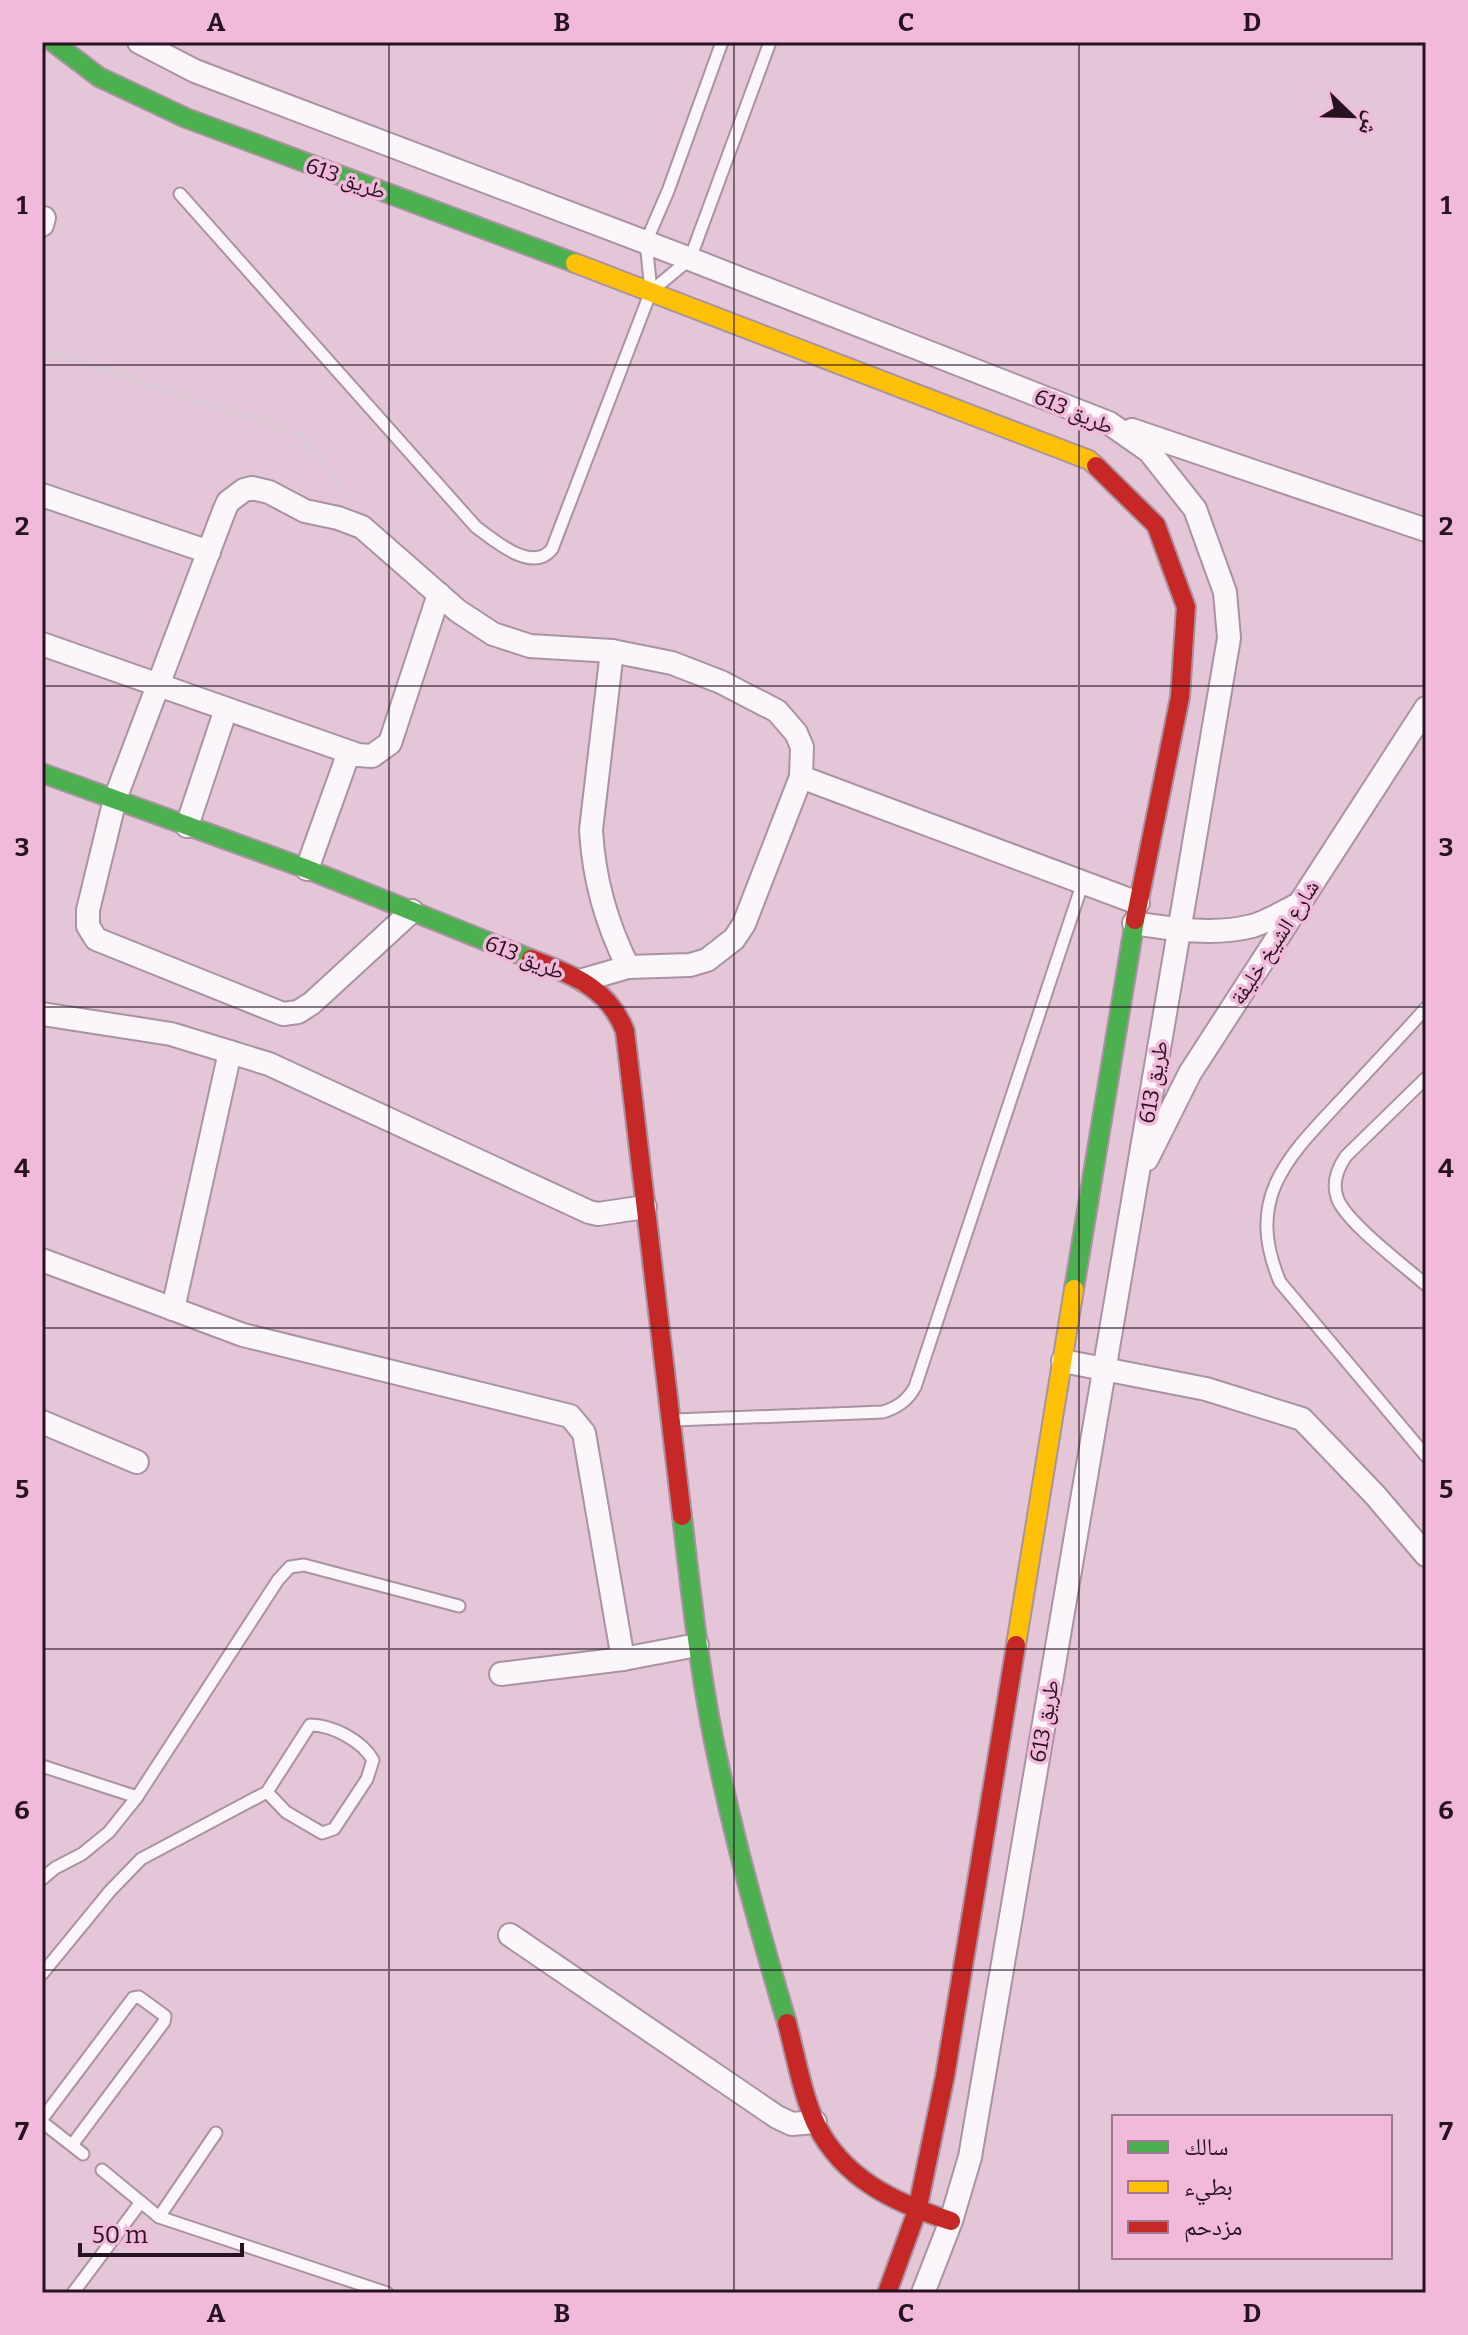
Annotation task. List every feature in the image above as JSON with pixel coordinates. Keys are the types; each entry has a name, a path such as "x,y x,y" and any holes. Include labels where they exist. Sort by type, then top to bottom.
{"street":[{"name":"طريق 613","path":"53,42 99,77 186,118 651,291 1089,460 1156,525 1186,607 1180,697 1136,913 945,2076 917,2211 887,2293"},
{"name":"طريق 613","path":"139,42 195,71 646,242 1109,423 1149,451 1195,509 1225,592 1229,638 970,2157 951,2221 923,2293"},
{"path":"1109,423 1426,530"},
{"path":"412,911 312,1003 298,1012 283,1014 96,939 88,926 88,910 115,799 156,684 228,502 244,490 261,489 305,511 350,522 375,536 475,623 513,641 549,648 646,656 697,671 777,711 796,733 802,747 801,777 744,924 734,939 707,960 690,965 643,964 583,980"},
{"path":"42,495 209,552"},
{"path":"42,644 349,752 372,756 390,743 439,594"},
{"path":"612,651 591,830 595,872 604,912 628,967"},
{"name":"شارع الشيخ خليفة","path":"1136,1183 1190,1073 1426,708"},
{"path":"187,826 226,709"},
{"path":"307,869 349,752"},
{"name":"طريق 613","path":"42,773 307,869 583,980 615,1008 625,1031 697,1645 719,1767 748,1890 815,2122 831,2149 850,2172 882,2196 951,2221"},
{"path":"801,777 1083,882 1136,913 1179,930 1240,929 1256,925 1298,905"},
{"path":"42,1014 171,1034 269,1064 589,1212 598,1214 645,1207"},
{"path":"173,1309 230,1052"},
{"path":"42,1260 243,1335 570,1416 584,1433 623,1659"},
{"path":"1063,1361 1206,1389 1302,1419 1375,1495 1426,1555"},
{"path":"42,1422 137,1462"},
{"path":"501,1674 623,1659 697,1645"},
{"path":"510,1935 777,2117 792,2124 815,2122"}],"lane":[{"path":"180,194 476,527 510,551 532,558 543,557 552,549 651,291 646,242 668,191 722,42"},
{"path":"651,291 690,259 770,42"},
{"path":"670,1420 883,1412 903,1404 910,1396 1083,882"},
{"path":"1426,1008 1286,1161 1271,1194 1267,1230 1268,1248 1280,1282 1426,1456"},
{"path":"1426,1078 1346,1156 1339,1166 1335,1187 1347,1214 1426,1285"},
{"path":"42,1879 55,1868 82,1854 109,1832 137,1797 278,1580 290,1567 304,1565 459,1606"},
{"path":"42,1974 141,1859 267,1792 310,1725 324,1725 366,1748 373,1760 367,1779 334,1829 322,1833 286,1812 267,1792"},
{"path":"42,1766 137,1797"},
{"path":"72,2145 164,2022 165,2016 139,1997 133,1998 42,2120 72,2145 83,2154"},
{"path":"159,2217 216,2133"},
{"path":"102,2170 159,2217 387,2293"},
{"path":"73,2293 141,2202"}],"path":[{"path":"42,349 301,434 355,508 350,522"}],"traffic: fast":[{"path":"53,42 99,77 186,118 575,263"},
{"path":"42,773 307,869 531,959"},
{"path":"1074,1289 1135,920"},
{"path":"682,1516 713,1738 743,1865 787,2023"}],"traffic: slow":[{"path":"575,263 1089,460 1096,466"},
{"path":"1016,1645 1074,1289"}],"traffic: jam":[{"path":"1096,466 1156,525 1186,607 1180,697 1135,920"},
{"path":"531,959 574,977 599,993 618,1016 625,1031 682,1516"},
{"path":"887,2293 917,2211 945,2076 1016,1645"},
{"path":"787,2023 811,2113 827,2143 841,2160 891,2197 951,2221"}]}
